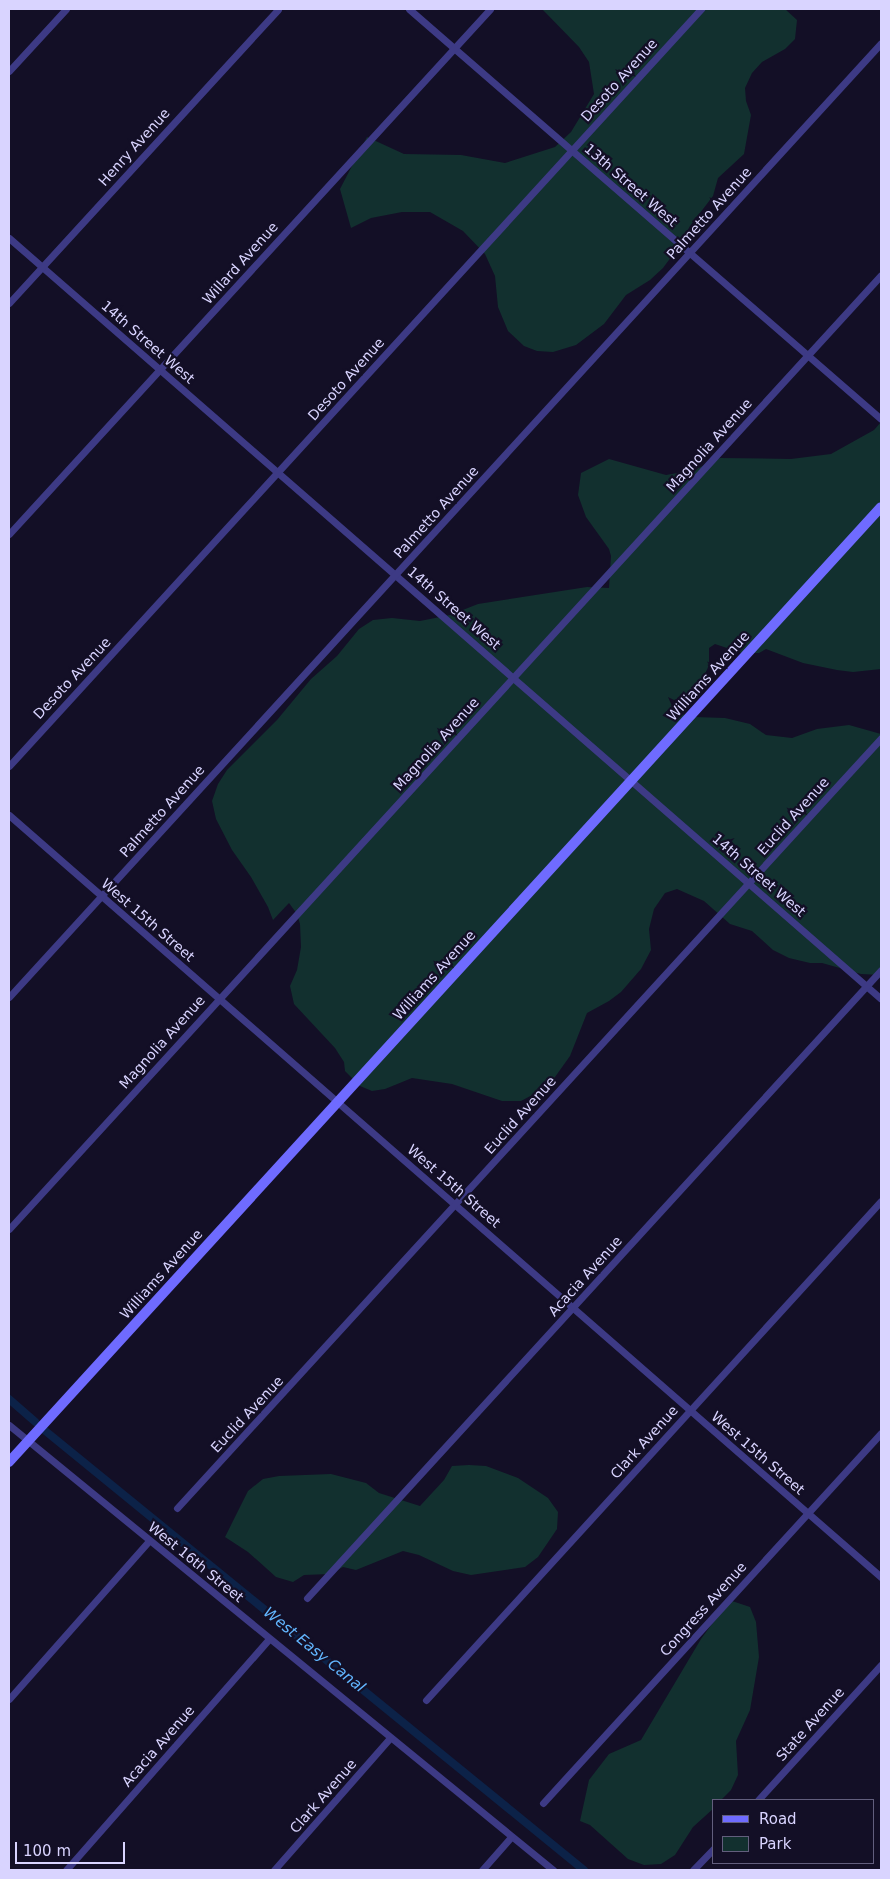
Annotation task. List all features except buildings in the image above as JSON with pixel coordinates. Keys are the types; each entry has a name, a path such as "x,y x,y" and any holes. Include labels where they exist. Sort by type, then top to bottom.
{"street":[{"path":"9,72 66,9"},
{"name":"Henry Avenue","path":"9,303 278,9"},
{"name":"13th Street West","path":"409,9 881,419"},
{"name":"Willard Avenue","path":"9,534 490,9"},
{"name":"Desoto Avenue","path":"9,766 701,9"},
{"name":"Palmetto Avenue","path":"9,997 881,43"},
{"name":"14th Street West","path":"9,238 881,999"},
{"name":"Magnolia Avenue","path":"9,1229 881,275"},
{"name":"Williams Avenue","path":"9,1462 881,507"},
{"name":"Euclid Avenue","path":"177,1508 881,738"},
{"name":"West 15th Street","path":"9,815 881,1577"},
{"name":"Acacia Avenue","path":"307,1598 881,970"},
{"name":"Clark Avenue","path":"426,1700 881,1201"},
{"name":"West 16th Street","path":"9,1425 553,1870"},
{"name":"Congress Avenue","path":"543,1803 881,1433"},
{"path":"9,1699 149,1540"},
{"name":"Acacia Avenue","path":"66,1870 270,1639"},
{"name":"State Avenue","path":"759,1799 881,1665"},
{"name":"Clark Avenue","path":"274,1870 390,1738"},
{"path":"482,1870 511,1837"},
{"path":"693,1870 712,1850"}],"green space":[{"path":"542,9 785,9 797,20 795,39 785,49 762,62 752,73 745,88 746,101 751,115 744,154 718,178 713,196 690,226 677,249 663,268 650,280 626,295 604,324 576,345 553,352 537,351 524,346 508,331 498,307 495,276 485,254 463,231 430,212 402,212 371,218 351,228 340,189 367,137 404,154 461,155 505,163 555,147 571,132 594,94 589,62 579,47"},
{"path":"881,422 881,501 742,653 715,644 709,648 709,665 702,681 690,694 674,700 668,697 672,706 681,714 686,715 353,1079 345,1071 344,1062 335,1048 294,1004 290,986 297,970 301,947 300,924 297,914 289,903 273,920 268,907 251,877 232,850 216,819 212,801 218,784 227,770 277,720 311,679 337,656 359,629 373,620 392,618 420,621 450,615 478,604 587,587 609,588 611,556 609,549 586,517 578,495 581,473 609,459 666,475 694,470 720,458 791,459 831,454 874,430"},
{"path":"881,512 881,669 853,672 803,663 766,649 759,653 752,653"},
{"path":"694,717 725,718 750,724 766,735 792,738 817,729 849,725 881,734 881,975 861,974 822,963 810,963 789,958 773,950 752,931 730,924 704,901 677,889 665,893 654,909 649,929 651,950 641,969 621,992 587,1013 570,1056 550,1084 536,1093 521,1101 502,1101 452,1084 412,1078 385,1089 372,1091 360,1086 358,1084"},
{"path":"452,1466 486,1466 518,1478 548,1498 558,1512 557,1529 538,1557 525,1567 471,1575 453,1571 419,1555 403,1551 356,1570 343,1567 330,1574 304,1575 293,1582 276,1577 248,1552 225,1537 248,1491 263,1479 279,1476 331,1474 366,1483 379,1493 420,1506 444,1480"},
{"path":"732,1601 750,1607 756,1622 759,1657 750,1710 736,1741 738,1775 731,1790 722,1799 712,1799 712,1810 693,1827 675,1855 661,1864 644,1865 628,1859 590,1825 580,1821 589,1780 609,1754 641,1740 701,1639 720,1613"}],"waterway":[{"name":"West Easy Canal","path":"9,1399 35,1422"},
{"name":"West Easy Canal","path":"43,1429 584,1870"}]}
